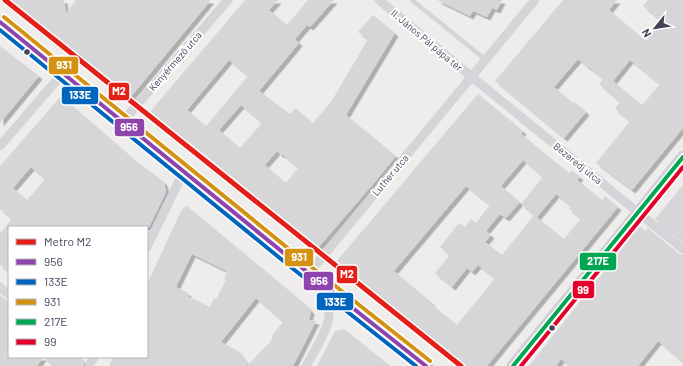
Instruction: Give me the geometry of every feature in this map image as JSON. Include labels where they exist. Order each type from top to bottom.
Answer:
[{"type":"main road","points":[[0,22],[426,366]]},
{"type":"street","name":"Kenyérmező utca","points":[[122,121],[228,0]]},
{"type":"street","name":"II. János Pál pápa tér","points":[[380,0],[472,77],[535,0]]},
{"type":"street","points":[[0,146],[63,73]]},
{"type":"street","name":"Bezerédj utca","points":[[472,77],[683,249]]},
{"type":"street","name":"Luther utca","points":[[309,273],[472,77]]},
{"type":"street","points":[[513,366],[683,157]]},
{"type":"street","points":[[148,245],[184,171]]},
{"type":"street","points":[[306,366],[328,324],[330,315],[327,306],[309,273]]},
{"type":"street","points":[[0,287],[8,294]]},
{"type":"lane","points":[[412,0],[486,60]]},
{"type":"building","points":[[9,0],[64,0],[66,13],[76,0],[211,0],[129,99]]},
{"type":"building","points":[[245,0],[278,0],[269,10],[287,25],[308,0],[334,0],[310,27],[307,25],[295,39],[299,43],[259,91],[290,114],[295,108],[313,123],[331,102],[368,39],[358,32],[373,15],[395,33],[346,115],[396,156],[316,250],[149,113]],"holes":[[[229,60],[248,76],[206,126],[187,110]],[[241,105],[262,123],[240,148],[219,130]],[[277,151],[298,168],[286,183],[265,165]]]},
{"type":"building","points":[[437,0],[502,0],[497,10],[492,8],[487,17],[473,11],[470,16]]},
{"type":"building","points":[[563,0],[617,0],[609,10],[646,41],[662,22],[643,6],[648,0],[683,0],[683,128],[632,190],[596,163],[630,121],[615,109],[620,102],[599,84],[603,79],[589,67],[578,59],[554,87],[586,112],[564,138],[495,81]],"holes":[[[630,60],[660,84],[642,105],[613,81]]]},
{"type":"building","points":[[0,46],[39,76],[0,123]]},
{"type":"building","points":[[478,94],[523,131],[521,134],[569,173],[572,170],[580,177],[577,180],[602,200],[605,196],[618,207],[487,366],[462,366],[336,262]],"holes":[[[523,160],[543,177],[521,204],[537,217],[556,194],[571,206],[569,209],[581,218],[564,239],[534,215],[502,255],[485,242],[491,235],[486,231],[500,214],[506,218],[520,202],[501,186]],[[466,186],[490,205],[476,223],[471,219],[465,227],[459,223],[440,247],[450,255],[435,273],[452,287],[467,268],[472,272],[478,265],[495,278],[457,325],[394,271]]]},
{"type":"building","points":[[61,96],[135,160],[164,182],[166,192],[149,227],[8,226],[8,271],[0,265],[0,233],[12,219],[0,209],[0,166]],"holes":[[[31,167],[45,179],[27,200],[13,188]]]},
{"type":"building","points":[[683,185],[683,241],[655,219]]},
{"type":"building","points":[[187,206],[304,303],[311,311],[309,320],[316,321],[293,366],[109,366],[113,358],[148,358],[148,282],[182,209]],"holes":[[[192,254],[227,271],[224,279],[226,280],[210,307],[187,296],[188,293],[176,287]],[[256,298],[283,322],[273,334],[271,341],[248,365],[238,351],[221,342]]]},
{"type":"building","points":[[640,226],[645,231],[648,228],[679,254],[683,255],[683,362],[658,341],[638,366],[570,366],[561,359],[556,366],[529,366]]},
{"type":"building","points":[[0,295],[8,301],[8,358],[42,358],[37,366],[0,366]]},
{"type":"building","points":[[344,329],[390,366],[317,366],[335,331]]},
{"type":"building","points":[[44,358],[80,358],[85,361],[83,366],[54,366]]},
{"type":"metro line","name":"M2","points":[[5,0],[461,366]]},
{"type":"transit line","name":"931","points":[[4,17],[300,258],[430,361]]},
{"type":"transit line","name":"956","points":[[0,22],[296,263],[426,366]]},
{"type":"transit line","name":"133E","points":[[0,30],[292,268],[416,366]]},
{"type":"transit line","name":"217E","points":[[513,366],[683,157]]},
{"type":"transit line","name":"99","points":[[521,366],[683,167]]}]
